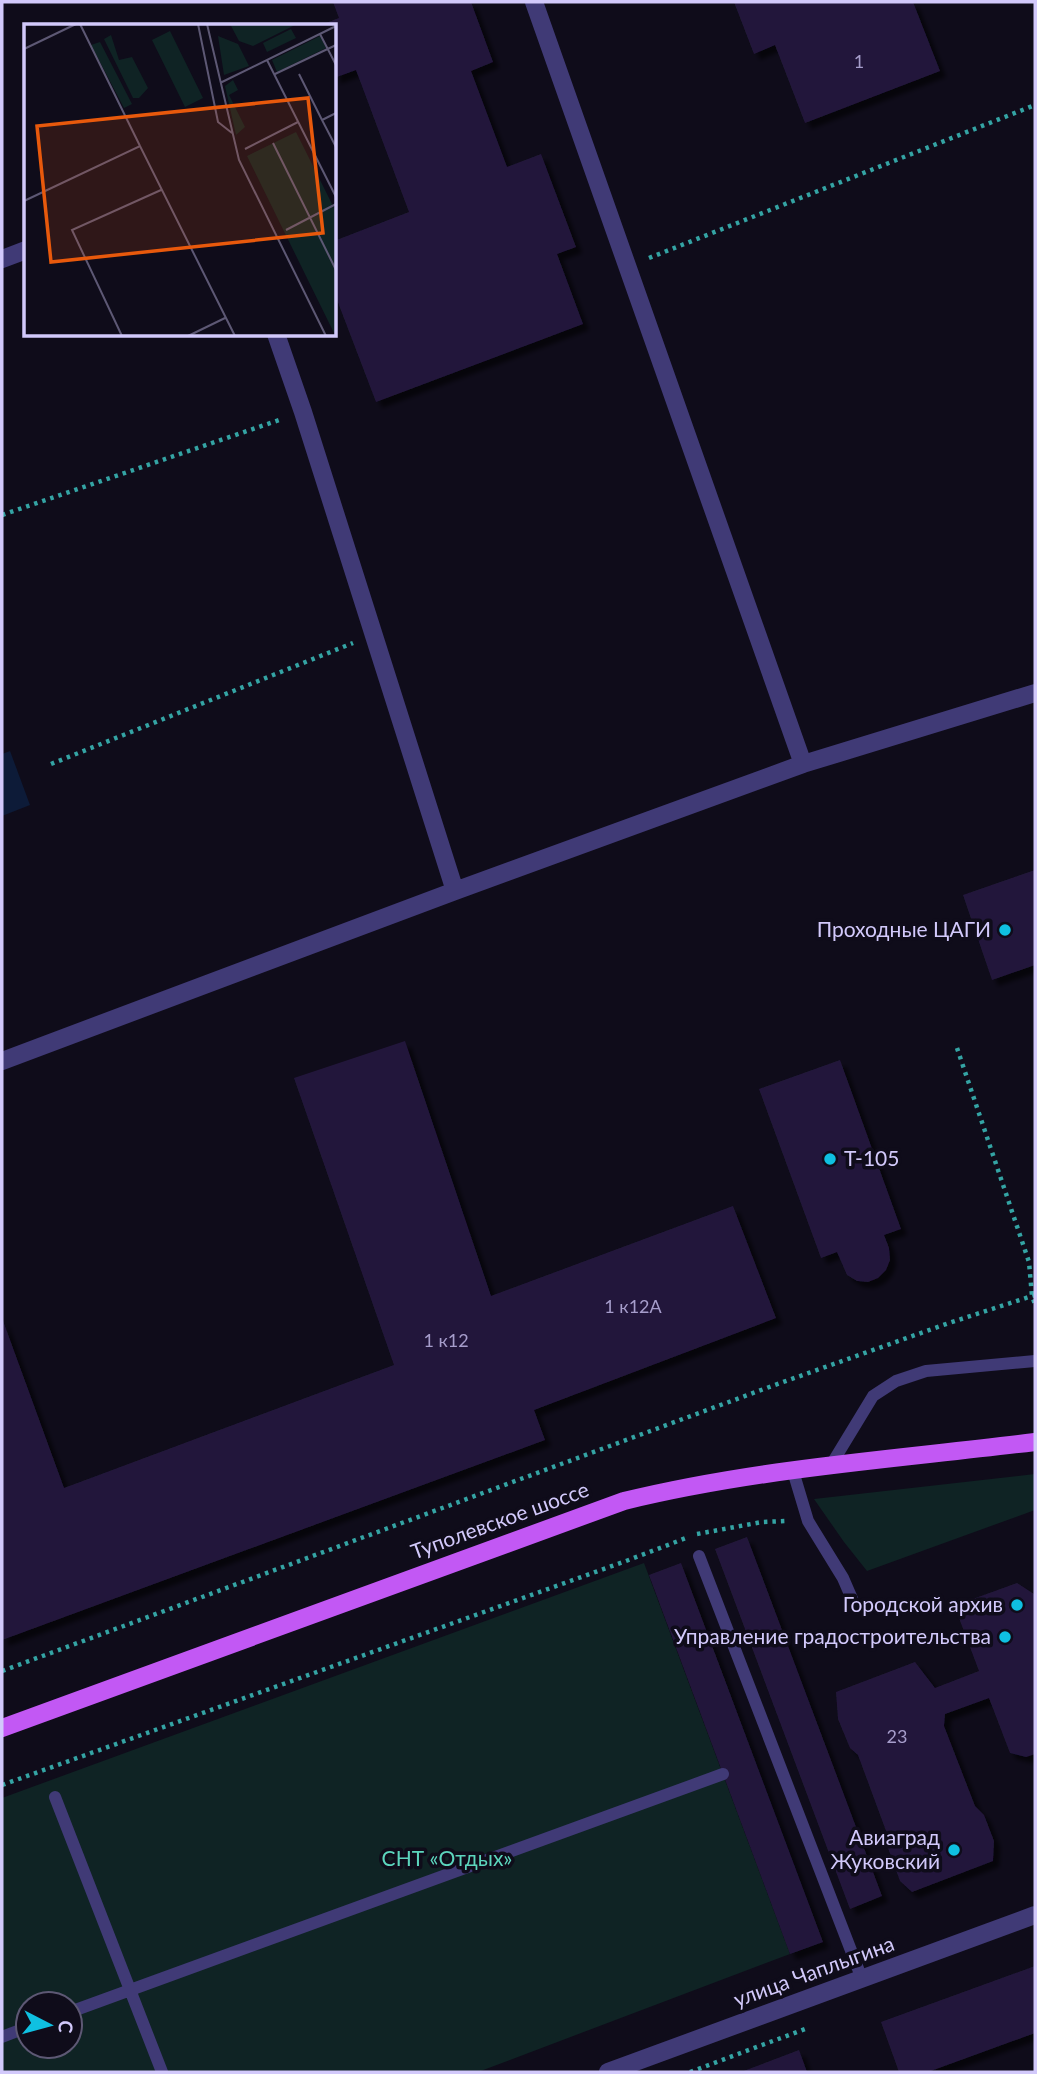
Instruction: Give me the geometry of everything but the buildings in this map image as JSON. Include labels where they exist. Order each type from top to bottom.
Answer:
[{"type":"main road","name":"Туполевское шоссе","points":[[2,1728],[624,1500],[681,1487],[831,1465],[1035,1441]]},
{"type":"street","points":[[534,2],[803,764]]},
{"type":"street","points":[[2,259],[24,251]]},
{"type":"street","points":[[276,336],[303,412],[455,891]]},
{"type":"street","points":[[2,1061],[803,764],[1035,693]]},
{"type":"street","name":"улица Чаплыгина","points":[[608,2072],[1035,1915]]},
{"type":"lane","points":[[831,1465],[873,1396],[896,1381],[926,1371],[1035,1360]]},
{"type":"lane","points":[[793,1471],[808,1521],[843,1578],[856,1608]]},
{"type":"lane","points":[[699,1556],[862,1979]]},
{"type":"lane","points":[[84,2007],[723,1774]]},
{"type":"lane","points":[[55,1797],[162,2072]]},
{"type":"path","points":[[628,266],[1035,105]]},
{"type":"path","points":[[2,514],[303,412]]},
{"type":"path","points":[[51,764],[374,634]]},
{"type":"path","points":[[957,1048],[1030,1262],[1035,1304]]},
{"type":"path","points":[[2,1671],[784,1382],[949,1323],[1034,1296]]},
{"type":"path","points":[[2,1785],[704,1531],[762,1522],[808,1521]]},
{"type":"green space","points":[[1035,1474],[1035,1510],[867,1571],[814,1499]]},
{"type":"green space","name":"СНТ «Отдых»","points":[[644,1563],[790,1954],[478,2072],[2,2072],[2,1798]]},
{"type":"water","points":[[10,751],[30,805],[2,816],[2,754]]},
{"type":"place","name":"Проходные ЦАГИ","points":[[1005,930]]},
{"type":"place","name":"Т-105","points":[[830,1159]]},
{"type":"place","name":"Городской архив","points":[[1017,1605]]},
{"type":"place","name":"Управление градостроительства","points":[[1005,1637]]},
{"type":"place","name":"Авиаград Жуковский","points":[[954,1850]]}]
